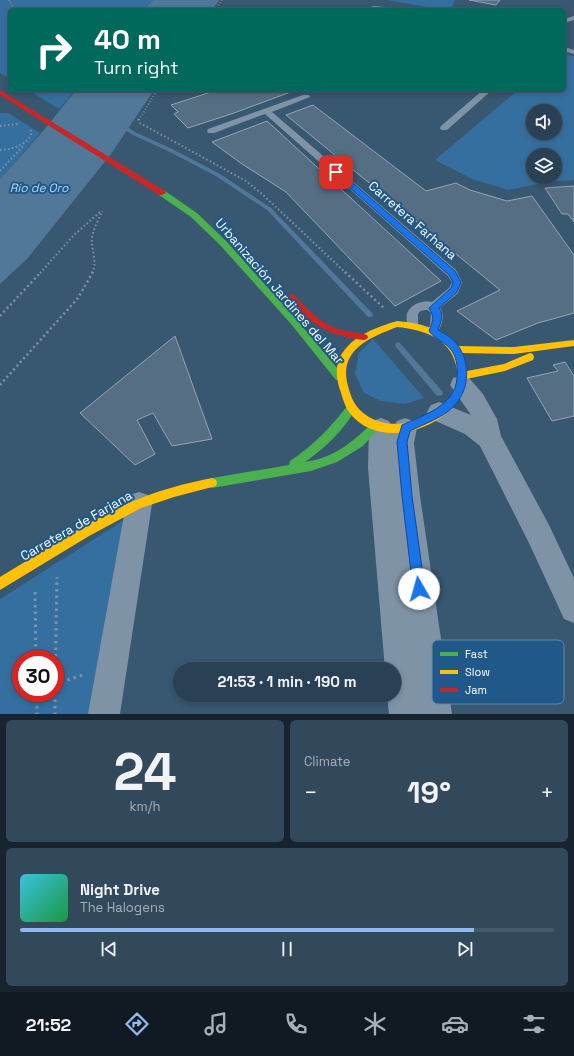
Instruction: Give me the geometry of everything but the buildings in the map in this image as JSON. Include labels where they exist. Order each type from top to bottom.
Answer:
[{"type":"main road","name":"Urbanización Jardines del Mar","points":[[0,92],[194,215],[223,243],[294,322],[328,365],[340,377]]},
{"type":"main road","name":"Urbanización Jardines del Mar","points":[[286,292],[307,315],[330,332],[347,336],[364,337]]},
{"type":"main road","points":[[397,324],[413,324],[433,331],[446,339],[456,349],[462,368],[462,381],[457,396],[449,405],[439,412],[387,427],[358,415],[350,408],[340,377],[343,359],[352,346],[364,337],[397,324]]},
{"type":"main road","points":[[456,349],[501,352],[545,348],[574,343]]},
{"type":"main road","points":[[462,381],[507,366],[527,358],[545,348]]},
{"type":"main road","name":"Carretera de Farjana","points":[[284,470],[306,458],[324,443],[339,426],[350,408]]},
{"type":"main road","name":"Carretera de Farjana","points":[[0,584],[81,535],[139,504],[196,486],[312,466],[337,457],[387,427]]},
{"type":"street","points":[[462,381],[485,418],[489,438],[539,534],[574,609]]},
{"type":"street","points":[[439,412],[473,427],[489,438]]},
{"type":"street","points":[[387,427],[382,481],[405,714]]},
{"type":"street","points":[[387,427],[402,442],[407,496],[432,684]]},
{"type":"street","points":[[104,714],[139,504]]},
{"type":"street","points":[[435,704],[436,714]]},
{"type":"lane","points":[[444,128],[486,92]]},
{"type":"lane","points":[[211,131],[306,96]]},
{"type":"lane","name":"Carretera Farhana","points":[[266,111],[452,273],[457,282],[454,290],[433,308]]},
{"type":"lane","points":[[413,324],[411,319],[412,313],[415,309],[427,305],[437,312],[438,319],[433,331]]},
{"type":"path","points":[[216,8],[222,0]]},
{"type":"path","points":[[156,92],[140,114],[138,119],[140,123],[246,181],[386,309],[396,317],[413,324]]},
{"type":"path","points":[[0,126],[8,124],[22,125]]},
{"type":"path","points":[[0,171],[31,136],[31,131],[26,126]]},
{"type":"path","points":[[0,150],[11,149],[27,141]]},
{"type":"path","points":[[0,316],[74,235],[102,211],[92,236],[92,249],[95,268],[88,282],[78,298],[0,385]]},
{"type":"path","points":[[56,650],[57,574]]},
{"type":"path","points":[[35,588],[36,650]]},
{"type":"path","points":[[64,681],[90,673]]},
{"type":"path","points":[[37,702],[37,714]]},
{"type":"path","points":[[55,702],[55,714]]},
{"type":"shaded area","points":[[0,0],[153,0],[146,8],[8,8],[8,78],[0,73]]},
{"type":"shaded area","points":[[387,0],[455,0],[451,8],[433,8]]},
{"type":"shaded area","points":[[566,55],[574,56],[574,180],[562,181],[562,148],[526,148],[526,184],[538,184],[508,190],[472,179],[435,160],[516,92],[566,92]]},
{"type":"shaded area","points":[[31,92],[73,92],[59,109]]},
{"type":"shaded area","points":[[0,113],[8,113],[40,133],[0,179]]},
{"type":"shaded area","points":[[373,339],[424,398],[405,404],[381,401],[364,393],[355,374],[359,353]]},
{"type":"shaded area","points":[[140,510],[92,714],[0,714],[0,599]]},
{"type":"water","points":[[153,0],[219,0],[213,8],[146,8]]},
{"type":"water","name":"Río de Oro","points":[[74,92],[153,92],[111,154],[27,259],[0,284],[0,179],[44,130]]},
{"type":"waterway","points":[[119,124],[135,134],[218,175],[269,209],[370,315]]},
{"type":"waterway","points":[[398,345],[439,393]]},
{"type":"traffic: fast","points":[[162,193],[194,215],[223,243],[294,322],[339,377]]},
{"type":"traffic: fast","points":[[294,464],[326,439],[351,408]]},
{"type":"traffic: fast","points":[[212,483],[311,466],[337,457],[359,443],[375,426]]},
{"type":"traffic: slow","points":[[397,324],[430,330],[447,341],[459,358],[462,377],[461,385],[456,396],[444,409],[419,424],[406,428],[391,429],[378,427],[365,421],[354,411],[348,401],[341,377],[341,365],[345,355],[362,339],[397,324]]},
{"type":"traffic: slow","points":[[455,349],[485,351],[514,350],[574,343]]},
{"type":"traffic: slow","points":[[462,376],[505,367],[530,357]]},
{"type":"traffic: slow","points":[[0,584],[85,532],[138,504],[174,492],[212,483]]},
{"type":"traffic: jam","points":[[0,92],[162,193]]},
{"type":"traffic: jam","points":[[291,297],[307,314],[323,326],[341,333],[364,337]]},
{"type":"route","points":[[336,172],[452,273],[456,277],[457,282],[457,286],[454,290],[433,308],[437,312],[438,319],[433,331],[446,339],[456,349],[462,368],[461,385],[457,396],[449,405],[439,412],[405,428],[402,442],[407,496],[419,589]]}]
